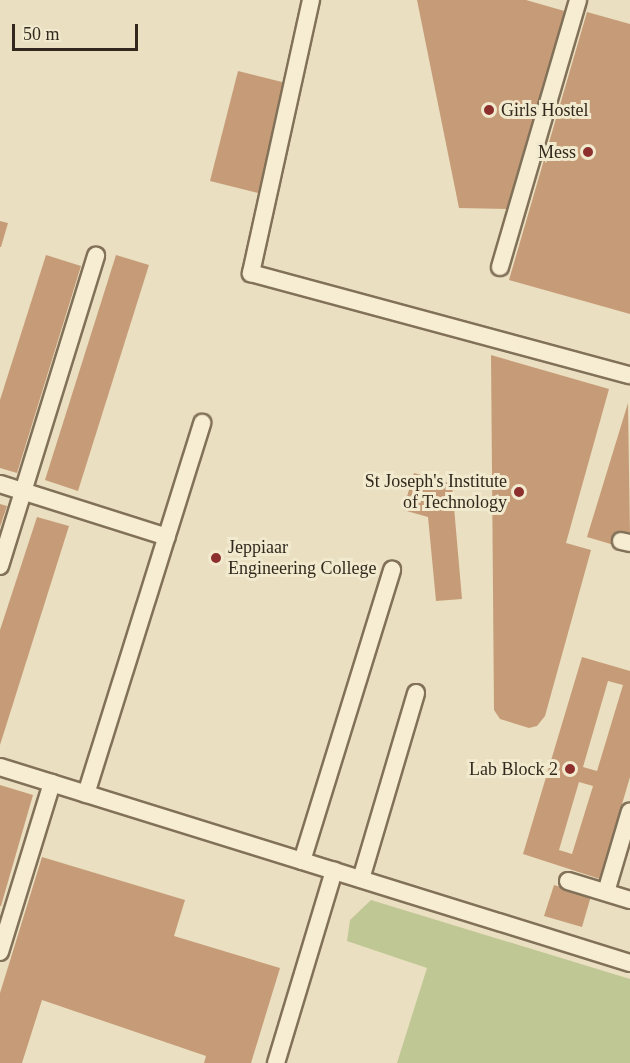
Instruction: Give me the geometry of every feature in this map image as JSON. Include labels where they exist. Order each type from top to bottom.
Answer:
[{"type":"lane","points":[[311,0],[251,273],[630,375]]},
{"type":"lane","points":[[500,267],[578,0]]},
{"type":"lane","points":[[0,566],[96,256]]},
{"type":"lane","points":[[86,794],[202,423]]},
{"type":"lane","points":[[0,484],[167,537]]},
{"type":"lane","points":[[302,861],[392,570]]},
{"type":"lane","points":[[361,879],[416,693]]},
{"type":"lane","points":[[0,767],[630,963]]},
{"type":"lane","points":[[0,952],[52,783]]},
{"type":"lane","points":[[606,892],[630,811]]},
{"type":"lane","points":[[276,1063],[334,871]]},
{"type":"lane","points":[[568,881],[630,900]]},
{"type":"green space","points":[[371,900],[630,979],[630,1063],[397,1063],[427,968],[347,941],[350,920]]},
{"type":"building","name":"Girls Hostel","points":[[417,0],[526,0],[568,12],[509,209],[459,208]]},
{"type":"building","name":"Mess","points":[[587,12],[630,24],[630,314],[509,280]]},
{"type":"building","points":[[238,71],[286,83],[258,193],[210,181]]},
{"type":"building","points":[[0,221],[8,223],[1,247],[0,247]]},
{"type":"building","points":[[46,255],[81,266],[17,473],[0,468],[0,400]]},
{"type":"building","points":[[116,255],[149,265],[78,491],[45,480]]},
{"type":"building","points":[[491,355],[609,389],[566,543],[591,550],[545,716],[537,726],[529,728],[500,719],[494,710]]},
{"type":"building","points":[[628,403],[630,535],[618,532],[614,545],[587,537]]},
{"type":"building","points":[[414,473],[452,484],[462,599],[436,601],[428,517],[403,510]]},
{"type":"building","points":[[0,504],[7,506],[0,527]]},
{"type":"building","points":[[37,517],[69,526],[0,745],[0,630]]},
{"type":"building","name":"Lab Block 2","points":[[582,657],[630,671],[630,777],[600,879],[523,854]],"holes":[[[608,681],[623,685],[597,771],[583,767]],[[579,782],[593,786],[572,854],[559,850]]]},
{"type":"building","points":[[0,785],[33,795],[1,906],[0,906]]},
{"type":"building","points":[[42,857],[185,900],[174,936],[280,968],[251,1063],[204,1063],[206,1056],[42,1000],[22,1063],[0,1063],[0,993]]},
{"type":"building","points":[[554,885],[591,896],[582,927],[544,916]]},
{"type":"place","name":"Girls Hostel","points":[[489,110]]},
{"type":"place","name":"Mess","points":[[588,152]]},
{"type":"place","name":"St Joseph's Institute of Technology","points":[[519,492]]},
{"type":"place","name":"Jeppiaar Engineering College","points":[[216,558]]},
{"type":"place","name":"Lab Block 2","points":[[570,769]]}]
